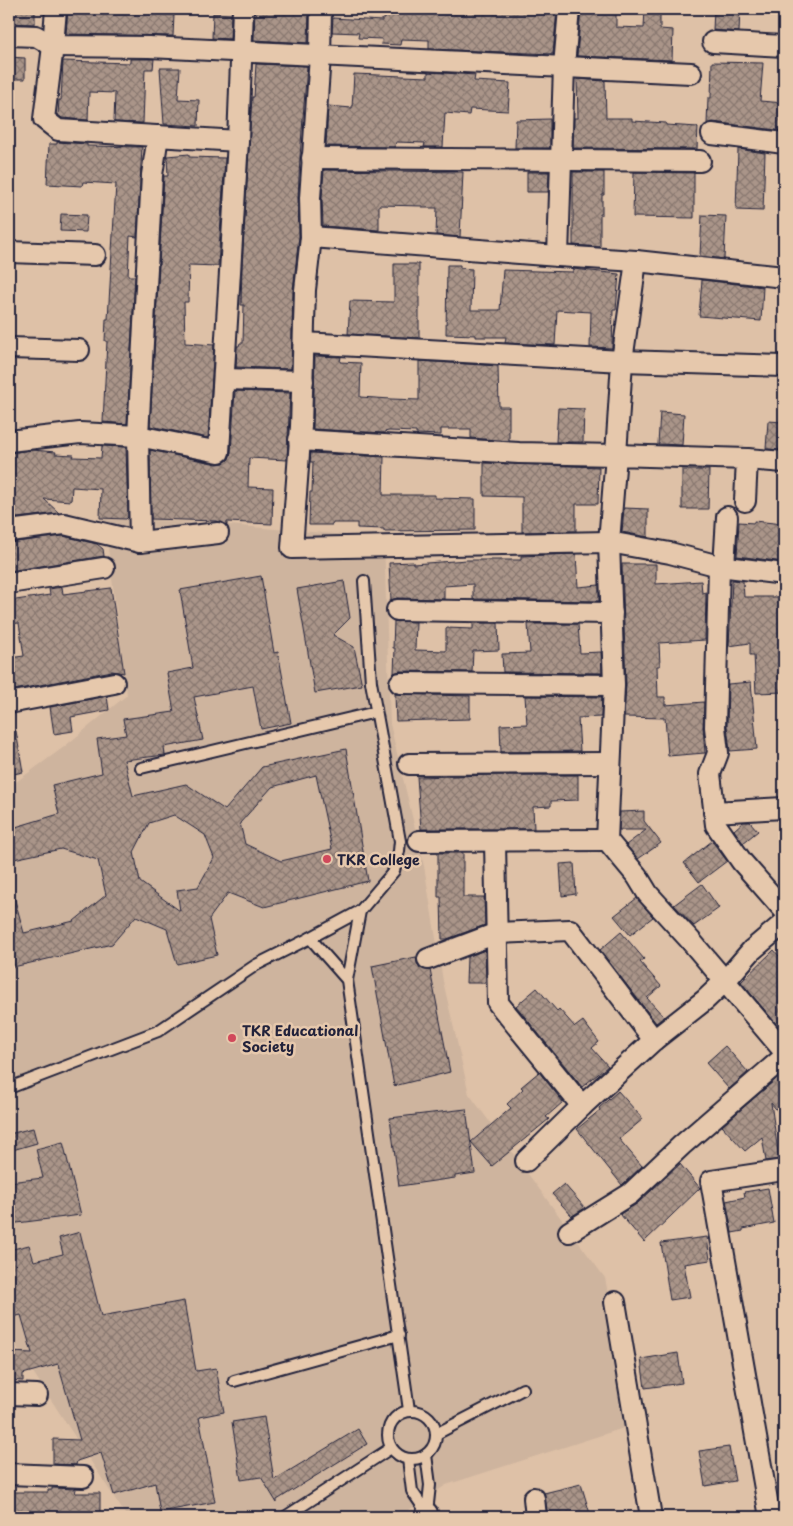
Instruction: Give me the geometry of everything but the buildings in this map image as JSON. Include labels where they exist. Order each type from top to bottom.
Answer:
[{"type":"street","points":[[56,9],[54,46],[44,120],[58,130],[238,141]]},
{"type":"street","points":[[9,441],[80,433],[138,436],[219,452],[238,141],[243,9]]},
{"type":"street","points":[[321,9],[320,56],[312,158],[311,237],[305,290],[303,381],[292,548],[609,542],[670,553],[722,566],[784,574]]},
{"type":"street","points":[[558,256],[564,66],[569,9]]},
{"type":"street","points":[[9,35],[36,36],[54,46],[149,47],[691,73]]},
{"type":"street","points":[[713,42],[784,46]]},
{"type":"street","points":[[712,134],[784,143]]},
{"type":"street","points":[[140,542],[138,436],[152,175],[158,136]]},
{"type":"street","points":[[312,158],[700,161]]},
{"type":"street","points":[[311,237],[636,261],[784,277]]},
{"type":"street","points":[[9,252],[95,255]]},
{"type":"street","points":[[636,261],[622,361],[609,542],[614,685],[607,840],[648,894],[690,940],[784,1051]]},
{"type":"street","points":[[304,344],[622,361],[784,366]]},
{"type":"street","points":[[9,348],[79,350]]},
{"type":"street","points":[[224,379],[303,381]]},
{"type":"street","points":[[299,440],[519,453],[747,459],[784,462]]},
{"type":"street","points":[[745,502],[747,459]]},
{"type":"street","points":[[727,516],[722,566],[715,727],[718,753],[710,774],[714,812],[716,825],[742,862],[784,910]]},
{"type":"street","points":[[9,531],[64,524],[140,542],[218,533]]},
{"type":"street","points":[[9,583],[104,568]]},
{"type":"street","points":[[397,610],[612,614]]},
{"type":"street","points":[[9,703],[114,683]]},
{"type":"street","points":[[400,683],[614,685]]},
{"type":"street","points":[[410,764],[610,764]]},
{"type":"street","points":[[714,812],[784,808]]},
{"type":"street","points":[[419,841],[607,840]]},
{"type":"street","points":[[495,841],[498,1003],[582,1106]]},
{"type":"street","points":[[526,1161],[654,1040],[705,1000],[725,981],[752,950],[784,923]]},
{"type":"street","points":[[428,959],[497,933],[570,930],[654,1040]]},
{"type":"street","points":[[570,1232],[630,1194],[682,1144],[784,1057]]},
{"type":"street","points":[[770,1517],[711,1181],[784,1170]]},
{"type":"street","points":[[615,1302],[651,1517]]},
{"type":"street","points":[[9,1394],[37,1395]]},
{"type":"street","points":[[9,1474],[83,1477]]},
{"type":"lane","points":[[9,1088],[158,1031],[256,965],[360,911],[394,871],[400,841],[371,682],[364,581]]},
{"type":"lane","points":[[141,768],[376,712]]},
{"type":"lane","points":[[360,911],[347,980],[410,1410]]},
{"type":"lane","points":[[310,938],[347,980]]},
{"type":"lane","points":[[234,1381],[399,1335]]},
{"type":"lane","points":[[436,1434],[523,1389]]},
{"type":"lane","points":[[410,1410],[425,1414],[435,1427],[436,1442],[432,1449],[419,1459],[408,1459],[396,1454],[388,1440],[387,1432],[395,1417],[402,1412],[410,1410]]},
{"type":"lane","points":[[285,1517],[391,1448]]},
{"type":"lane","points":[[426,1455],[430,1486],[427,1515]]},
{"type":"lane","points":[[408,1459],[412,1491],[427,1515]]},
{"type":"shaded area","name":"TKR Educational Society","points":[[104,517],[384,538],[390,724],[424,866],[443,981],[469,1094],[605,1278],[633,1425],[446,1485],[398,1517],[127,1517],[9,1335],[9,787],[64,747],[127,695]]},
{"type":"place","name":"TKR College","points":[[327,859]]},
{"type":"place","name":"TKR Educational Society","points":[[232,1038]]}]
